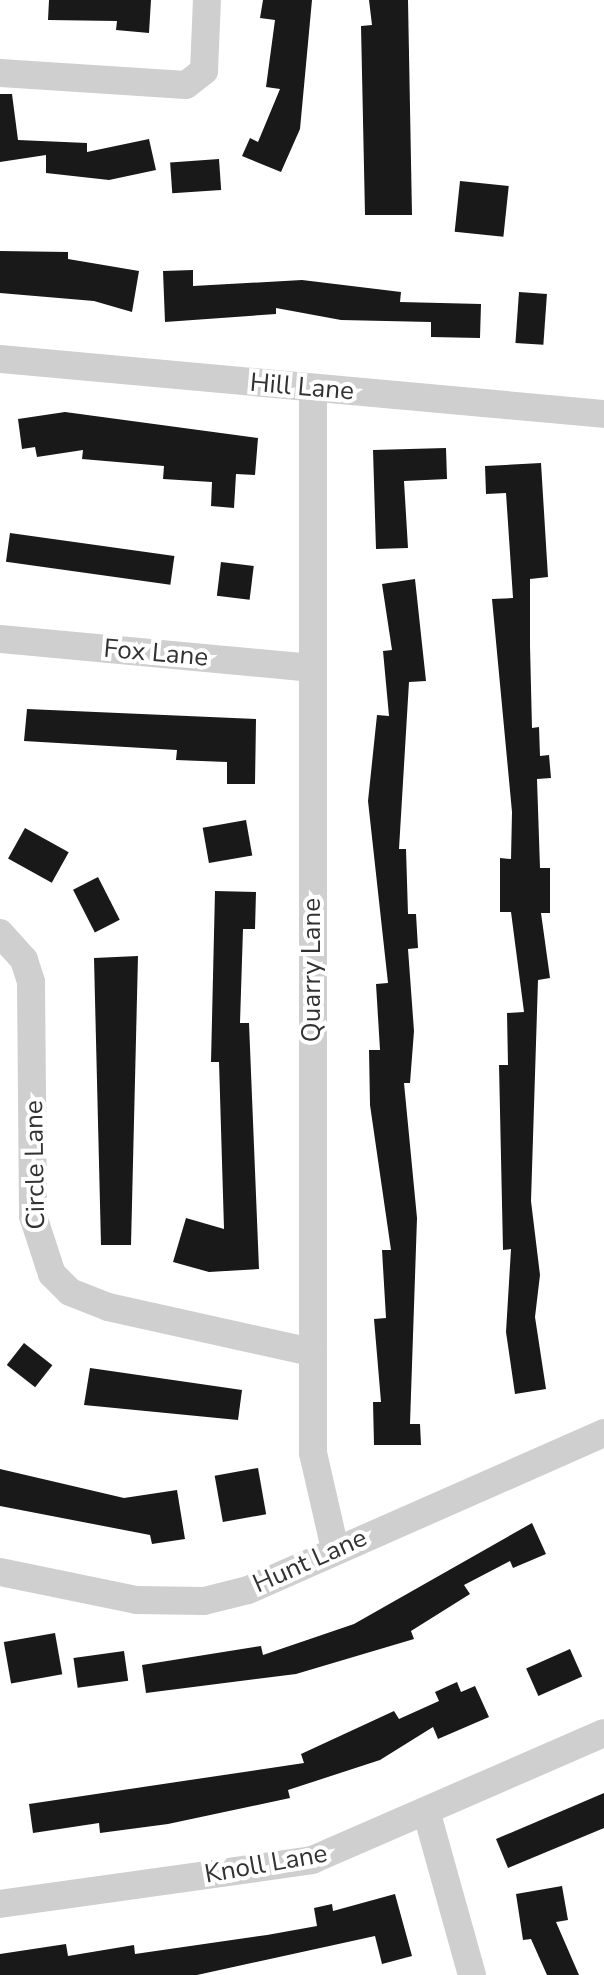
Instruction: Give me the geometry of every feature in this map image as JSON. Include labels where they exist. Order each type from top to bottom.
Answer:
[{"type":"street","points":[[0,73],[186,85],[204,71],[207,0]]},
{"type":"street","name":"Hill Lane","points":[[0,359],[604,414]]},
{"type":"street","name":"Quarry Lane","points":[[313,388],[311,1352],[313,1453],[335,1549]]},
{"type":"street","name":"Fox Lane","points":[[0,639],[313,668]]},
{"type":"street","name":"Circle Lane","points":[[0,933],[24,960],[31,982],[33,1216],[52,1274],[70,1292],[108,1307],[311,1352]]},
{"type":"street","name":"Hunt Lane","points":[[0,1572],[178,1604],[248,1590],[335,1549],[604,1433]]},
{"type":"street","name":"Knoll Lane","points":[[0,1904],[312,1860],[427,1814],[604,1733]]},
{"type":"street","points":[[427,1814],[472,1975]]},
{"type":"building","points":[[49,0],[151,0],[149,33],[116,30],[117,21],[48,20]]},
{"type":"building","points":[[263,0],[312,0],[300,129],[281,172],[242,156],[250,138],[258,142],[280,89],[266,87],[275,20],[260,18]]},
{"type":"building","points":[[369,0],[408,0],[412,215],[365,215],[361,26],[372,25]]},
{"type":"building","points":[[0,94],[12,94],[18,140],[87,143],[87,152],[149,139],[156,170],[109,180],[46,173],[46,155],[0,162]]},
{"type":"building","points":[[219,159],[221,190],[172,193],[170,162]]},
{"type":"building","points":[[460,181],[509,186],[503,237],[455,232]]},
{"type":"building","points":[[0,251],[68,252],[68,259],[139,271],[132,312],[94,301],[0,293]]},
{"type":"building","points":[[193,270],[193,286],[302,280],[401,292],[400,302],[481,304],[480,338],[431,337],[431,322],[341,320],[276,308],[276,314],[165,322],[163,271]]},
{"type":"building","points":[[519,292],[547,294],[543,345],[515,343]]},
{"type":"building","points":[[65,412],[258,438],[255,475],[236,474],[234,508],[211,506],[212,482],[163,479],[164,466],[82,459],[83,450],[37,457],[35,447],[22,449],[18,419]]},
{"type":"building","points":[[446,448],[447,479],[404,481],[408,548],[376,549],[373,450]]},
{"type":"building","points":[[541,463],[548,577],[530,579],[530,646],[532,728],[539,727],[540,756],[549,755],[551,778],[537,779],[540,868],[550,868],[550,913],[541,913],[550,978],[538,980],[531,1201],[540,1275],[535,1317],[546,1389],[515,1394],[506,1332],[511,1249],[503,1250],[499,1065],[508,1065],[507,1013],[524,1012],[511,912],[500,912],[500,858],[511,859],[512,812],[492,599],[513,598],[506,493],[486,494],[485,466]]},
{"type":"building","points":[[10,533],[174,556],[170,585],[6,562]]},
{"type":"building","points":[[221,562],[254,566],[250,600],[217,596]]},
{"type":"building","points":[[415,579],[426,681],[409,682],[399,849],[406,849],[408,914],[416,914],[418,948],[408,949],[414,1031],[410,1083],[404,1083],[417,1218],[410,1424],[420,1424],[421,1445],[374,1445],[373,1402],[381,1402],[374,1319],[386,1318],[382,1250],[391,1250],[370,1105],[369,1050],[380,1050],[376,984],[388,983],[368,801],[377,715],[389,716],[383,651],[392,650],[382,584]]},
{"type":"building","points":[[27,709],[256,719],[255,784],[227,784],[227,762],[176,760],[177,750],[24,741]]},
{"type":"building","points":[[246,820],[252,855],[209,863],[203,828]]},
{"type":"building","points":[[25,828],[69,852],[52,883],[8,859]]},
{"type":"building","points":[[98,877],[120,920],[95,932],[73,890]]},
{"type":"building","points":[[215,891],[256,892],[255,929],[243,929],[240,1023],[249,1023],[259,1269],[209,1272],[173,1262],[186,1218],[224,1229],[219,1062],[211,1062]]},
{"type":"building","points":[[138,956],[131,1245],[101,1245],[94,958]]},
{"type":"building","points":[[24,1343],[52,1365],[35,1387],[7,1365]]},
{"type":"building","points":[[90,1368],[242,1390],[238,1420],[84,1405]]},
{"type":"building","points":[[258,1468],[266,1514],[223,1522],[215,1476]]},
{"type":"building","points":[[0,1469],[124,1498],[177,1490],[185,1539],[152,1544],[150,1535],[0,1506]]},
{"type":"building","points":[[532,1523],[546,1554],[513,1568],[510,1561],[464,1585],[470,1594],[411,1631],[414,1639],[296,1674],[146,1693],[142,1665],[261,1646],[263,1655],[354,1624]]},
{"type":"building","points":[[55,1633],[62,1674],[11,1683],[4,1642]]},
{"type":"building","points":[[570,1649],[582,1676],[538,1696],[526,1669]]},
{"type":"building","points":[[124,1651],[128,1681],[78,1688],[73,1658]]},
{"type":"building","points":[[457,1682],[461,1692],[475,1686],[489,1717],[438,1739],[433,1727],[380,1760],[288,1790],[290,1798],[168,1824],[100,1833],[99,1823],[33,1833],[29,1804],[304,1763],[301,1754],[394,1711],[399,1719],[439,1701],[435,1692]]},
{"type":"building","points":[[604,1793],[604,1828],[508,1868],[496,1839]]},
{"type":"building","points":[[562,1886],[568,1920],[556,1922],[579,1975],[547,1975],[531,1939],[523,1940],[516,1894]]},
{"type":"building","points":[[395,1894],[412,1956],[382,1964],[375,1936],[197,1975],[0,1975],[0,1954],[66,1944],[68,1956],[134,1945],[135,1954],[267,1935],[317,1926],[314,1908],[332,1904],[333,1911]]}]
